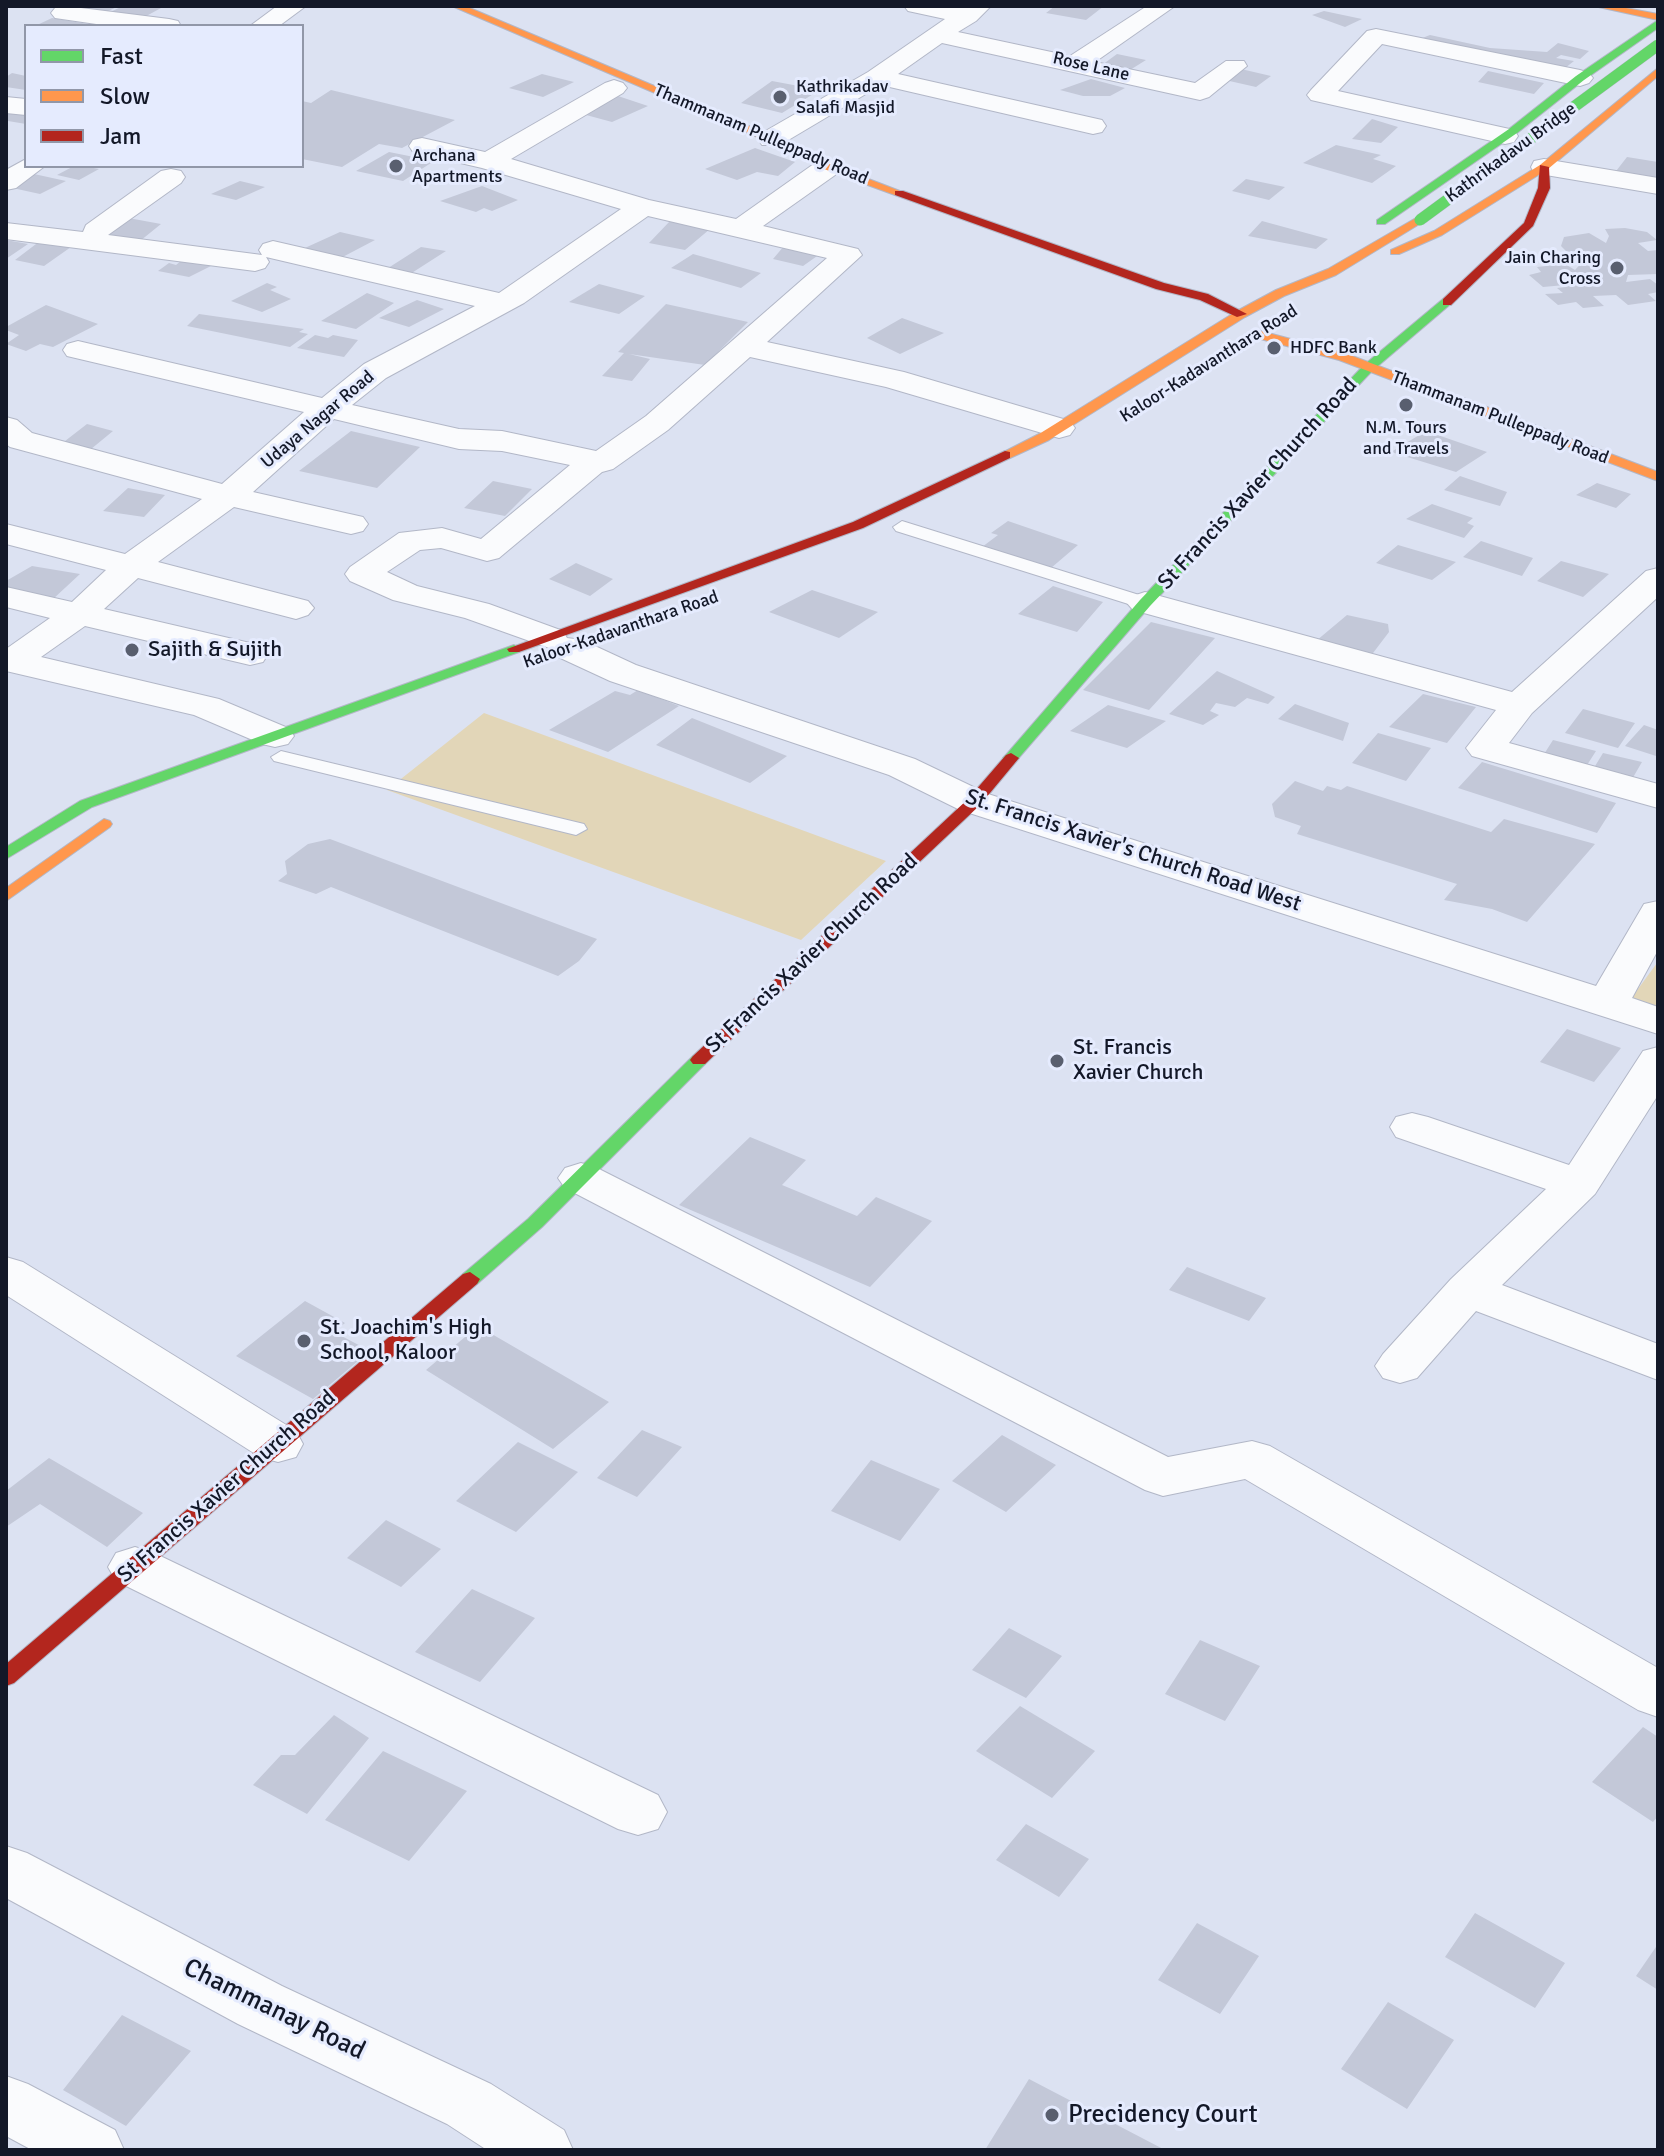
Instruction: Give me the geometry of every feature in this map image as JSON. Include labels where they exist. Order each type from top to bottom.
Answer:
[{"type":"main road","name":"Thammanam Pulleppady Road","points":[[457,6],[771,139],[828,167],[1160,286],[1187,306],[1234,318]]},
{"type":"main road","points":[[1599,6],[1658,20]]},
{"type":"main road","points":[[1658,20],[1509,134],[1333,253],[1332,272],[1369,264],[1438,233],[1544,167],[1658,71]]},
{"type":"main road","name":"Kathrikadavu Bridge","points":[[1332,272],[1420,220],[1658,45]]},
{"type":"main road","points":[[1509,134],[1569,143]]},
{"type":"main road","name":"St Francis Xavier Church Road","points":[[6,1677],[535,1223],[699,1060],[974,802],[1145,603],[1368,368],[1453,297],[1529,224],[1544,188],[1544,167]]},
{"type":"main road","name":"Kaloor-Kadavanthara Road","points":[[1310,300],[1332,272]]},
{"type":"main road","name":"Kaloor-Kadavanthara Road","points":[[6,854],[86,804],[280,751],[858,525],[1059,428],[1234,318],[1280,293],[1332,272]]},
{"type":"main road","name":"Thammanam Pulleppady Road","points":[[1271,325],[1368,368],[1658,477]]},
{"type":"main road","name":"Kaloor-Kadavanthara Road","points":[[1240,345],[1271,325]]},
{"type":"main road","points":[[896,530],[935,513]]},
{"type":"main road","name":"Kaloor-Kadavanthara Road","points":[[448,693],[560,643],[697,603]]},
{"type":"main road","points":[[6,896],[104,823],[119,818]]},
{"type":"street","points":[[265,24],[294,6]]},
{"type":"street","points":[[916,6],[973,11]]},
{"type":"street","points":[[1076,63],[1163,6]]},
{"type":"street","points":[[771,139],[877,77],[973,11]]},
{"type":"street","points":[[63,13],[153,24]]},
{"type":"street","name":"Rose Lane","points":[[939,35],[1200,92],[1235,66]]},
{"type":"street","points":[[1509,134],[1320,95],[1376,36],[1580,78]]},
{"type":"street","points":[[877,77],[1093,126]]},
{"type":"street","points":[[489,161],[614,88]]},
{"type":"street","points":[[78,350],[459,439],[502,441],[602,462],[657,423],[848,255],[643,207],[489,161],[422,146]]},
{"type":"street","points":[[741,229],[828,167]]},
{"type":"street","points":[[1544,167],[1658,186]]},
{"type":"street","points":[[136,169],[180,171]]},
{"type":"street","points":[[96,231],[180,171]]},
{"type":"street","name":"Udaya Nagar Road","points":[[10,660],[79,614],[131,566],[228,496],[375,371],[502,303],[643,207]]},
{"type":"street","points":[[6,231],[264,256],[502,303]]},
{"type":"street","points":[[747,347],[893,379],[1059,428]]},
{"type":"street","points":[[6,427],[21,440],[228,496],[351,524]]},
{"type":"street","name":"St. Francis Xavier's Church Road West","points":[[595,461],[487,551],[442,538],[411,540],[362,574],[405,593],[477,611],[560,643],[623,673],[902,767],[974,802],[1658,1021]]},
{"type":"street","points":[[6,534],[296,608]]},
{"type":"street","points":[[1658,578],[1519,705],[1485,748],[1658,796]]},
{"type":"street","points":[[6,597],[250,654]]},
{"type":"street","points":[[1145,603],[1519,705]]},
{"type":"street","points":[[10,660],[206,707],[280,751]]},
{"type":"street","points":[[1607,1004],[1658,913]]},
{"type":"street","points":[[1400,1366],[1468,1290],[1579,1184],[1658,1060]]},
{"type":"street","points":[[1412,1127],[1579,1184]]},
{"type":"street","points":[[581,1178],[1163,1477],[1252,1459],[1658,1695]]},
{"type":"street","points":[[6,1273],[278,1444]]},
{"type":"street","points":[[1468,1290],[1658,1363]]},
{"type":"street","points":[[135,1567],[638,1812]]},
{"type":"street","name":"Chammanay Road","points":[[6,1870],[260,2005],[469,2104],[541,2150]]},
{"type":"street","points":[[6,2104],[92,2150]]},
{"type":"lane","points":[[896,530],[1145,603]]},
{"type":"lane","points":[[280,751],[576,829]]},
{"type":"shaded area","points":[[484,713],[886,861],[801,940],[387,790]]},
{"type":"shaded area","points":[[1658,963],[1658,1014],[1627,1004]]},
{"type":"building","points":[[65,6],[119,6],[104,13]]},
{"type":"building","points":[[123,6],[161,8],[139,20],[106,14]]},
{"type":"building","points":[[1055,6],[1104,6],[1086,20],[1046,13]]},
{"type":"building","points":[[1324,11],[1362,19],[1345,27],[1312,15]]},
{"type":"building","points":[[52,18],[88,24],[39,24]]},
{"type":"building","points":[[1430,35],[1490,48],[1547,52],[1558,43],[1589,51],[1580,59],[1561,55],[1556,58],[1574,61],[1560,72],[1407,44]]},
{"type":"building","points":[[1117,54],[1146,60],[1130,70],[1102,65]]},
{"type":"building","points":[[1241,69],[1271,76],[1256,87],[1225,80]]},
{"type":"building","points":[[1488,71],[1544,83],[1534,94],[1478,82]]},
{"type":"building","points":[[12,73],[24,76],[24,90],[6,87],[6,77]]},
{"type":"building","points":[[542,74],[574,82],[543,97],[509,88]]},
{"type":"building","points":[[1091,79],[1125,88],[1110,96],[1083,96],[1060,90]]},
{"type":"building","name":"Kathrikadav Salafi Masjid","points":[[772,81],[820,90],[782,113],[741,103]]},
{"type":"building","points":[[331,90],[455,120],[402,148],[379,144],[342,167],[304,159],[304,101],[311,103]]},
{"type":"building","points":[[600,90],[648,106],[612,122],[564,109]]},
{"type":"building","points":[[6,108],[24,111],[24,124],[8,121]]},
{"type":"building","points":[[1372,119],[1398,127],[1381,143],[1352,139]]},
{"type":"building","points":[[1336,145],[1381,155],[1373,159],[1396,166],[1372,183],[1303,163]]},
{"type":"building","points":[[755,148],[795,162],[778,176],[757,172],[737,180],[705,169]]},
{"type":"building","name":"Archana Apartments","points":[[389,152],[434,161],[403,181],[356,171]]},
{"type":"building","points":[[1627,157],[1658,162],[1658,183],[1613,175]]},
{"type":"building","points":[[70,168],[99,169],[79,180],[57,175]]},
{"type":"building","points":[[34,174],[66,181],[40,194],[8,187]]},
{"type":"building","points":[[1246,179],[1285,187],[1269,200],[1232,191]]},
{"type":"building","points":[[240,181],[265,187],[236,200],[211,194]]},
{"type":"building","points":[[482,186],[518,200],[492,211],[484,208],[476,212],[440,201]]},
{"type":"building","points":[[123,217],[161,224],[140,241],[105,236]]},
{"type":"building","points":[[670,221],[710,229],[685,250],[649,243]]},
{"type":"building","points":[[1262,221],[1328,239],[1316,249],[1248,236]]},
{"type":"building","name":"Jain Charing Cross","points":[[1625,228],[1647,232],[1657,240],[1638,243],[1648,251],[1658,250],[1658,274],[1628,275],[1626,282],[1650,279],[1658,285],[1658,292],[1648,294],[1656,301],[1628,305],[1616,295],[1593,296],[1604,306],[1583,308],[1576,302],[1558,305],[1545,294],[1563,293],[1557,288],[1565,285],[1543,287],[1529,275],[1541,272],[1537,267],[1565,264],[1575,270],[1587,257],[1573,258],[1561,246],[1564,237],[1589,233],[1606,243],[1609,236],[1605,229]]},
{"type":"building","points":[[340,232],[375,240],[335,261],[296,252]]},
{"type":"building","points":[[6,240],[28,244],[6,259]]},
{"type":"building","points":[[40,241],[71,247],[44,266],[15,260]]},
{"type":"building","points":[[784,246],[820,254],[803,266],[773,259]]},
{"type":"building","points":[[421,247],[446,251],[407,276],[385,270]]},
{"type":"building","points":[[693,254],[761,273],[741,288],[671,268]]},
{"type":"building","points":[[188,255],[211,266],[189,277],[158,271],[169,263],[176,265]]},
{"type":"building","points":[[267,283],[277,287],[270,290],[291,299],[262,312],[231,301]]},
{"type":"building","points":[[599,284],[645,296],[619,314],[569,302]]},
{"type":"building","points":[[367,293],[394,303],[356,329],[321,321]]},
{"type":"building","points":[[417,300],[444,309],[409,327],[379,318]]},
{"type":"building","points":[[666,304],[748,322],[705,365],[629,354],[650,359],[632,381],[602,376],[624,353],[618,352]]},
{"type":"building","points":[[46,305],[98,324],[53,347],[40,344],[26,351],[6,344],[19,335],[6,330],[6,327]]},
{"type":"building","points":[[199,314],[304,329],[299,332],[308,334],[290,347],[187,326]]},
{"type":"building","points":[[902,318],[944,333],[900,354],[867,338]]},
{"type":"building","points":[[315,335],[358,340],[344,357],[297,348]]},
{"type":"building","points":[[87,424],[113,431],[85,454],[56,448]]},
{"type":"building","points":[[351,431],[420,447],[377,488],[299,471]]},
{"type":"building","points":[[1426,431],[1487,452],[1456,472],[1391,452]]},
{"type":"building","points":[[1460,476],[1507,492],[1500,506],[1444,490]]},
{"type":"building","points":[[493,481],[532,489],[505,516],[464,508]]},
{"type":"building","points":[[1597,483],[1631,494],[1616,508],[1576,495]]},
{"type":"building","points":[[128,488],[165,495],[144,517],[103,511]]},
{"type":"building","points":[[1432,504],[1473,518],[1467,523],[1474,526],[1464,538],[1406,519]]},
{"type":"building","points":[[1008,521],[1078,545],[1051,568],[982,547],[998,535],[991,533]]},
{"type":"building","points":[[1481,541],[1533,558],[1522,576],[1463,557]]},
{"type":"building","points":[[1398,545],[1456,562],[1432,580],[1376,563]]},
{"type":"building","points":[[1561,561],[1609,574],[1583,597],[1537,581]]},
{"type":"building","points":[[576,563],[613,579],[590,596],[549,579]]},
{"type":"building","points":[[32,566],[80,574],[52,600],[6,590],[6,581]]},
{"type":"building","points":[[1053,586],[1103,602],[1077,632],[1018,614]]},
{"type":"building","points":[[812,590],[878,612],[839,638],[769,612]]},
{"type":"building","points":[[1347,615],[1388,624],[1389,632],[1370,657],[1316,641]]},
{"type":"building","points":[[1151,622],[1215,638],[1149,710],[1083,690]]},
{"type":"building","points":[[1217,671],[1275,697],[1268,704],[1247,698],[1235,707],[1216,703],[1210,711],[1219,715],[1203,725],[1169,714]]},
{"type":"building","points":[[638,690],[679,706],[608,752],[549,730],[615,691],[630,695]]},
{"type":"building","points":[[1423,694],[1476,707],[1447,743],[1389,727]]},
{"type":"building","points":[[1295,704],[1349,723],[1343,741],[1278,719]]},
{"type":"building","points":[[1108,705],[1166,721],[1127,748],[1070,731]]},
{"type":"building","points":[[1583,709],[1635,723],[1618,748],[1565,733]]},
{"type":"building","points":[[692,718],[787,756],[750,783],[656,745]]},
{"type":"building","points":[[1644,725],[1658,730],[1656,756],[1625,746]]},
{"type":"building","points":[[1378,733],[1431,748],[1406,781],[1352,763]]},
{"type":"building","points":[[1553,740],[1596,751],[1582,773],[1539,762]]},
{"type":"building","points":[[1603,753],[1642,762],[1628,786],[1589,776]]},
{"type":"building","points":[[1482,762],[1616,803],[1597,833],[1458,788]]},
{"type":"building","points":[[1295,781],[1323,791],[1327,786],[1341,790],[1347,786],[1491,832],[1504,819],[1595,844],[1527,922],[1492,909],[1444,900],[1457,884],[1297,834],[1301,826],[1275,817],[1272,804]]},
{"type":"building","points":[[330,839],[597,939],[579,961],[558,976],[331,887],[316,894],[278,881],[287,874],[285,861],[308,844]]},
{"type":"building","points":[[1567,1029],[1621,1048],[1594,1082],[1540,1062]]},
{"type":"building","points":[[750,1137],[806,1160],[782,1185],[857,1216],[876,1197],[932,1221],[870,1287],[679,1205]]},
{"type":"building","points":[[1187,1267],[1266,1298],[1249,1321],[1169,1290]]},
{"type":"building","name":"St. Joachim's High School, Kaloor","points":[[305,1301],[345,1323],[334,1332],[370,1351],[313,1399],[236,1356]]},
{"type":"building","points":[[478,1326],[609,1402],[553,1449],[426,1370]]},
{"type":"building","points":[[642,1430],[682,1447],[637,1497],[597,1478]]},
{"type":"building","points":[[1002,1435],[1056,1465],[1006,1512],[952,1481]]},
{"type":"building","points":[[518,1442],[578,1472],[516,1532],[456,1501]]},
{"type":"building","points":[[49,1458],[143,1513],[107,1547],[40,1504],[6,1527],[6,1491]]},
{"type":"building","points":[[871,1460],[940,1489],[900,1541],[831,1511]]},
{"type":"building","points":[[386,1520],[441,1549],[401,1587],[347,1558]]},
{"type":"building","points":[[472,1589],[535,1618],[480,1682],[415,1652]]},
{"type":"building","points":[[1009,1628],[1062,1656],[1026,1698],[972,1670]]},
{"type":"building","points":[[1200,1640],[1260,1666],[1225,1721],[1165,1694]]},
{"type":"building","points":[[1020,1706],[1095,1751],[1052,1798],[976,1751]]},
{"type":"building","points":[[334,1715],[369,1738],[307,1814],[253,1785],[281,1755],[295,1755]]},
{"type":"building","points":[[1643,1727],[1658,1737],[1658,1816],[1653,1822],[1592,1782]]},
{"type":"building","points":[[383,1751],[467,1791],[409,1861],[325,1820]]},
{"type":"building","points":[[1026,1824],[1089,1859],[1059,1897],[996,1860]]},
{"type":"building","points":[[1475,1913],[1565,1963],[1535,2008],[1445,1957]]},
{"type":"building","points":[[1197,1923],[1259,1956],[1220,2014],[1158,1980]]},
{"type":"building","points":[[1658,1944],[1658,1990],[1636,1976]]},
{"type":"building","points":[[1388,2002],[1454,2040],[1407,2109],[1341,2069]]},
{"type":"building","points":[[122,2015],[191,2051],[126,2126],[63,2090]]},
{"type":"building","name":"Precidency Court","points":[[1029,2079],[1165,2150],[985,2150]]},
{"type":"traffic: fast","points":[[1381,222],[1513,131],[1580,78],[1658,23]]},
{"type":"traffic: fast","points":[[1420,220],[1658,45]]},
{"type":"traffic: fast","points":[[1011,758],[1145,603],[1368,368],[1447,302]]},
{"type":"traffic: fast","points":[[6,854],[86,804],[514,649]]},
{"type":"traffic: fast","points":[[470,1279],[535,1223],[699,1060]]},
{"type":"traffic: slow","points":[[457,6],[771,139],[828,167],[899,193]]},
{"type":"traffic: slow","points":[[1599,6],[1658,17]]},
{"type":"traffic: slow","points":[[1395,252],[1438,233],[1544,167],[1658,71]]},
{"type":"traffic: slow","points":[[1005,455],[1044,437],[1241,314],[1280,293],[1332,272],[1420,220]]},
{"type":"traffic: slow","points":[[1257,334],[1343,357],[1658,477]]},
{"type":"traffic: slow","points":[[6,896],[104,824]]},
{"type":"traffic: jam","points":[[1447,302],[1529,224],[1544,188],[1544,167]]},
{"type":"traffic: jam","points":[[899,193],[1160,286],[1204,297],[1241,314]]},
{"type":"traffic: jam","points":[[514,649],[858,525],[1005,455]]},
{"type":"traffic: jam","points":[[699,1060],[974,802],[1011,758]]},
{"type":"traffic: jam","points":[[6,1677],[470,1279]]},
{"type":"place","name":"Kathrikadav Salafi Masjid","points":[[780,97]]},
{"type":"place","name":"Archana Apartments","points":[[396,166]]},
{"type":"place","name":"Jain Charing Cross","points":[[1617,268]]},
{"type":"place","name":"HDFC Bank","points":[[1274,348]]},
{"type":"place","name":"N.M. Tours and Travels","points":[[1406,405]]},
{"type":"place","name":"Sajith & Sujith","points":[[132,650]]},
{"type":"place","name":"St. Francis Xavier Church","points":[[1057,1061]]},
{"type":"place","name":"St. Joachim's High School, Kaloor","points":[[304,1341]]},
{"type":"place","name":"Precidency Court","points":[[1052,2115]]}]
